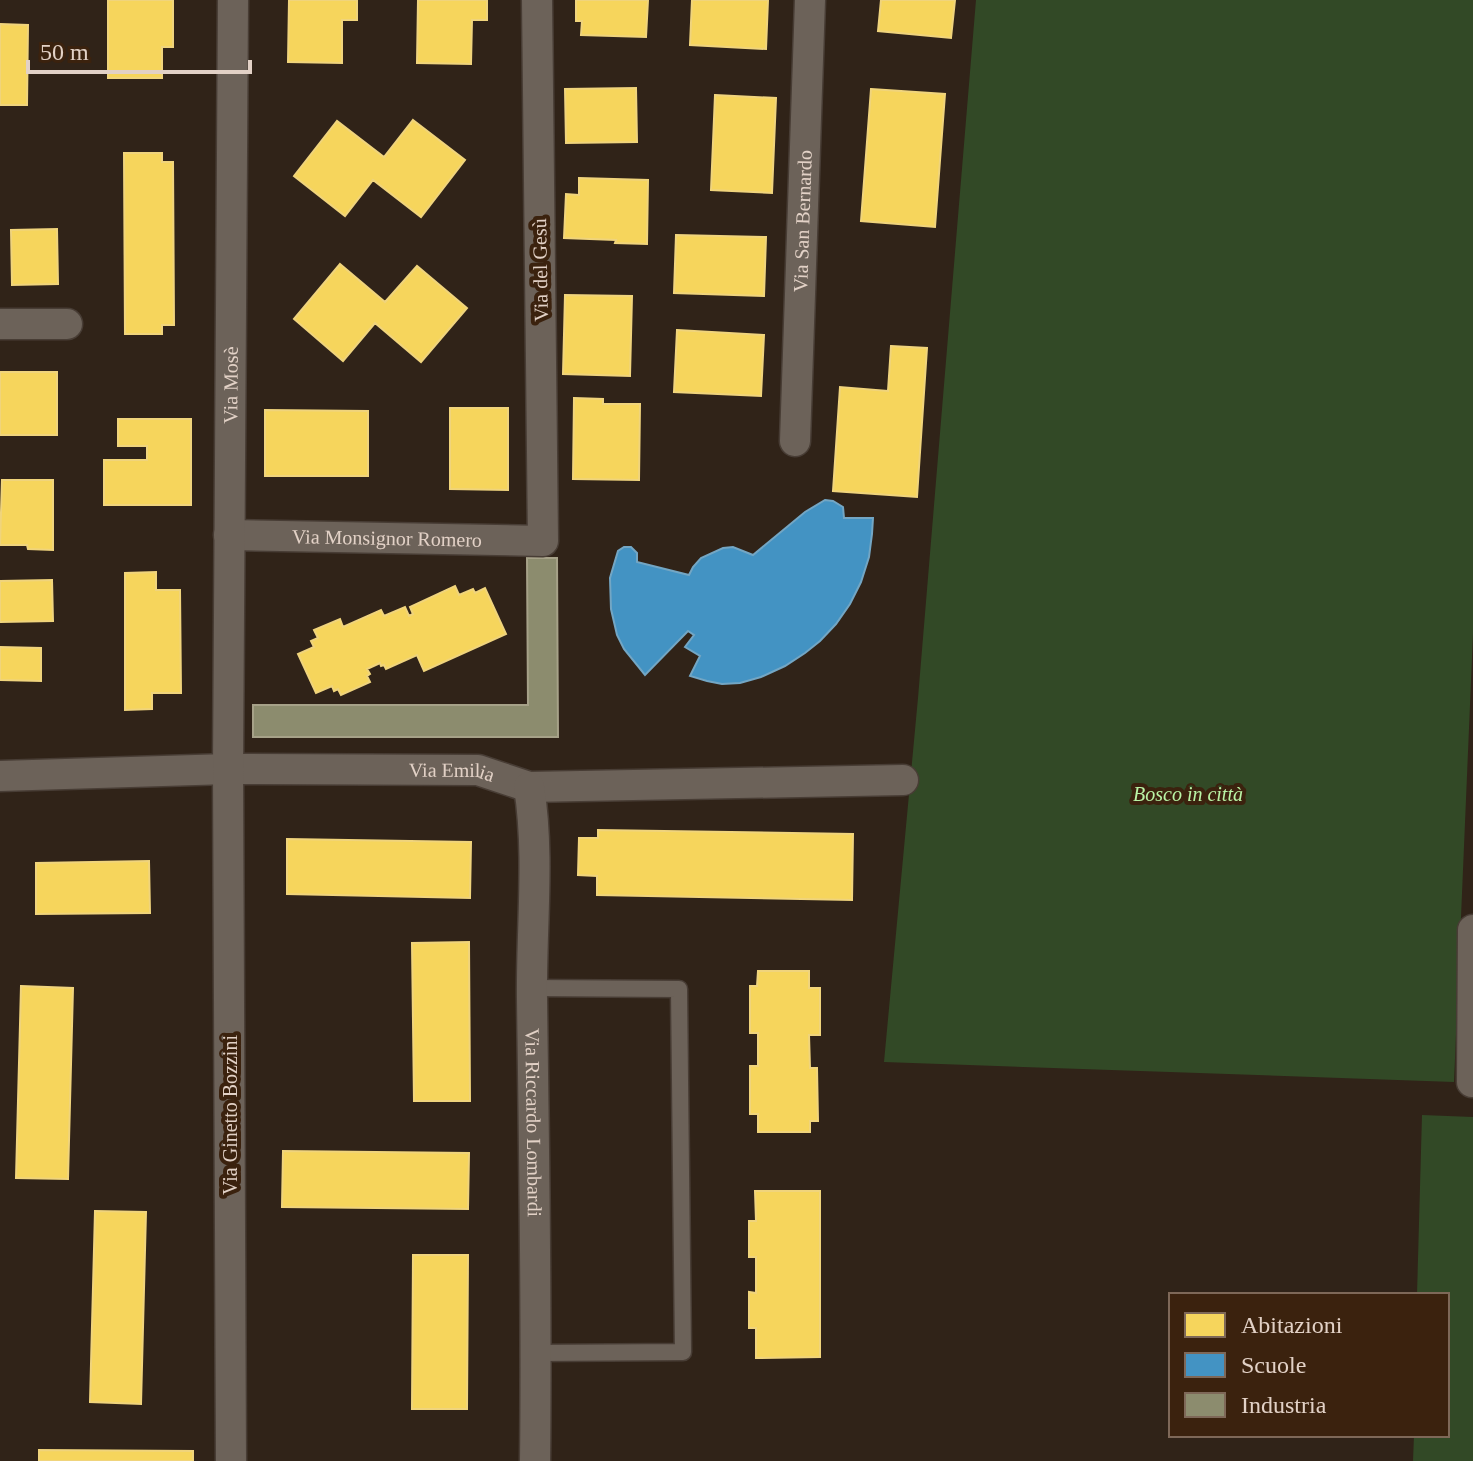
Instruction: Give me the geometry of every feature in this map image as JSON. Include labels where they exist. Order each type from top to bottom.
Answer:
[{"type":"street","name":"Via Mosè","points":[[228,769],[233,0]]},
{"type":"street","name":"Via del Gesù","points":[[537,0],[543,541]]},
{"type":"street","name":"Via San Bernardo","points":[[795,441],[810,0]]},
{"type":"street","points":[[0,324],[67,324]]},
{"type":"street","name":"Via Monsignor Romero","points":[[229,535],[543,541]]},
{"type":"street","name":"Via Emilia","points":[[0,776],[228,769],[478,770],[529,787],[903,780]]},
{"type":"street","name":"Via Ginetto Bozzini","points":[[228,769],[231,1461]]},
{"type":"street","name":"Via Riccardo Lombardi","points":[[529,787],[534,817],[535,1461]]},
{"type":"street","points":[[1472,1082],[1473,930]]},
{"type":"lane","points":[[532,988],[679,989],[683,1352],[536,1353]]},
{"type":"green space","name":"Bosco in città","points":[[976,0],[1473,0],[1473,634],[1454,1082],[884,1062],[918,698]]},
{"type":"green space","points":[[1422,1115],[1473,1117],[1473,1461],[1413,1461],[1414,1437],[1449,1437],[1449,1293],[1417,1293]]},
{"type":"building: Abitazioni","points":[[108,0],[173,0],[173,47],[162,47],[162,78],[108,78]]},
{"type":"building: Abitazioni","points":[[289,0],[357,0],[357,20],[342,20],[342,63],[288,62]]},
{"type":"building: Abitazioni","points":[[418,0],[487,0],[487,20],[472,20],[471,64],[417,63]]},
{"type":"building: Abitazioni","points":[[576,0],[648,0],[646,37],[581,35],[582,21],[576,21]]},
{"type":"building: Abitazioni","points":[[692,0],[768,0],[766,49],[690,45]]},
{"type":"building: Abitazioni","points":[[881,0],[955,0],[951,38],[878,31]]},
{"type":"building: Abitazioni","points":[[0,24],[28,25],[27,105],[0,105]]},
{"type":"building: Abitazioni","points":[[636,88],[637,142],[566,143],[565,89]]},
{"type":"building: Abitazioni","points":[[871,89],[945,94],[935,227],[861,221]]},
{"type":"building: Abitazioni","points":[[715,95],[776,98],[772,193],[711,190]]},
{"type":"building: Abitazioni","points":[[413,120],[465,160],[421,217],[373,180],[345,216],[294,176],[337,121],[384,157]]},
{"type":"building: Abitazioni","points":[[124,153],[162,153],[162,162],[173,162],[174,325],[162,325],[162,334],[125,334]]},
{"type":"building: Abitazioni","points":[[579,178],[648,180],[647,244],[564,238],[566,194],[579,195]]},
{"type":"building: Abitazioni","points":[[57,229],[58,284],[12,285],[11,230]]},
{"type":"building: Abitazioni","points":[[676,235],[766,237],[764,296],[674,293]]},
{"type":"building: Abitazioni","points":[[340,264],[385,302],[417,266],[467,308],[421,362],[375,323],[343,361],[294,319]]},
{"type":"building: Abitazioni","points":[[565,295],[632,296],[630,376],[563,374]]},
{"type":"building: Abitazioni","points":[[677,330],[764,335],[761,396],[674,392]]},
{"type":"building: Abitazioni","points":[[891,346],[927,348],[917,497],[833,491],[840,387],[888,391]]},
{"type":"building: Abitazioni","points":[[0,372],[57,372],[57,435],[0,435]]},
{"type":"building: Abitazioni","points":[[574,398],[603,399],[603,404],[640,404],[639,480],[573,479]]},
{"type":"building: Abitazioni","points":[[450,408],[508,408],[508,490],[450,489]]},
{"type":"building: Abitazioni","points":[[265,410],[368,411],[368,476],[265,476]]},
{"type":"building: Abitazioni","points":[[118,419],[191,419],[191,505],[104,505],[104,460],[147,460],[147,446],[118,446]]},
{"type":"building: Abitazioni","points":[[2,480],[53,480],[53,550],[28,549],[27,545],[0,545]]},
{"type":"building: Abitazioni","points":[[156,572],[156,590],[180,590],[181,693],[152,693],[152,709],[125,710],[125,573]]},
{"type":"building: Abitazioni","points":[[52,580],[53,621],[0,622],[0,581]]},
{"type":"building: Abitazioni","points":[[455,586],[459,595],[485,588],[506,634],[424,671],[417,655],[386,669],[380,663],[367,669],[370,682],[341,695],[332,686],[316,693],[298,654],[314,647],[311,641],[318,638],[314,630],[340,619],[343,627],[381,610],[384,616],[405,607],[409,616],[413,614],[410,607]]},
{"type":"building: Abitazioni","points":[[0,647],[41,648],[41,681],[0,680]]},
{"type":"building: Abitazioni","points":[[598,830],[853,834],[852,900],[597,895],[597,876],[578,875],[579,838],[598,838]]},
{"type":"building: Abitazioni","points":[[287,839],[471,842],[470,898],[287,894]]},
{"type":"building: Abitazioni","points":[[149,861],[150,913],[36,914],[36,863]]},
{"type":"building: Abitazioni","points":[[469,942],[470,1101],[414,1101],[412,943]]},
{"type":"building: Abitazioni","points":[[758,971],[809,971],[809,988],[820,988],[820,1035],[809,1035],[810,1068],[817,1068],[818,1121],[810,1121],[810,1132],[758,1132],[758,1114],[750,1114],[750,1066],[758,1066],[758,1033],[750,1033],[750,986],[757,986]]},
{"type":"building: Abitazioni","points":[[21,986],[73,988],[68,1179],[16,1178]]},
{"type":"building: Abitazioni","points":[[283,1151],[469,1153],[468,1209],[282,1207]]},
{"type":"building: Abitazioni","points":[[755,1191],[820,1191],[820,1357],[756,1358],[756,1328],[749,1328],[749,1292],[756,1293],[756,1257],[749,1257],[749,1221],[756,1221]]},
{"type":"building: Abitazioni","points":[[95,1211],[146,1212],[141,1404],[90,1402]]},
{"type":"building: Abitazioni","points":[[413,1255],[468,1255],[467,1409],[412,1409]]},
{"type":"building: Abitazioni","points":[[39,1450],[193,1451],[193,1461],[39,1461]]},
{"type":"building: Scuole","points":[[825,500],[843,507],[844,518],[873,518],[869,557],[861,582],[850,604],[820,641],[785,666],[761,677],[722,684],[690,676],[700,656],[685,647],[694,635],[688,631],[645,675],[624,649],[611,609],[610,578],[618,551],[631,547],[637,553],[637,562],[689,575],[701,558],[723,548],[733,547],[753,555],[805,512]]},
{"type":"building: Industria","points":[[527,558],[557,558],[558,737],[253,737],[253,705],[528,705]]}]
